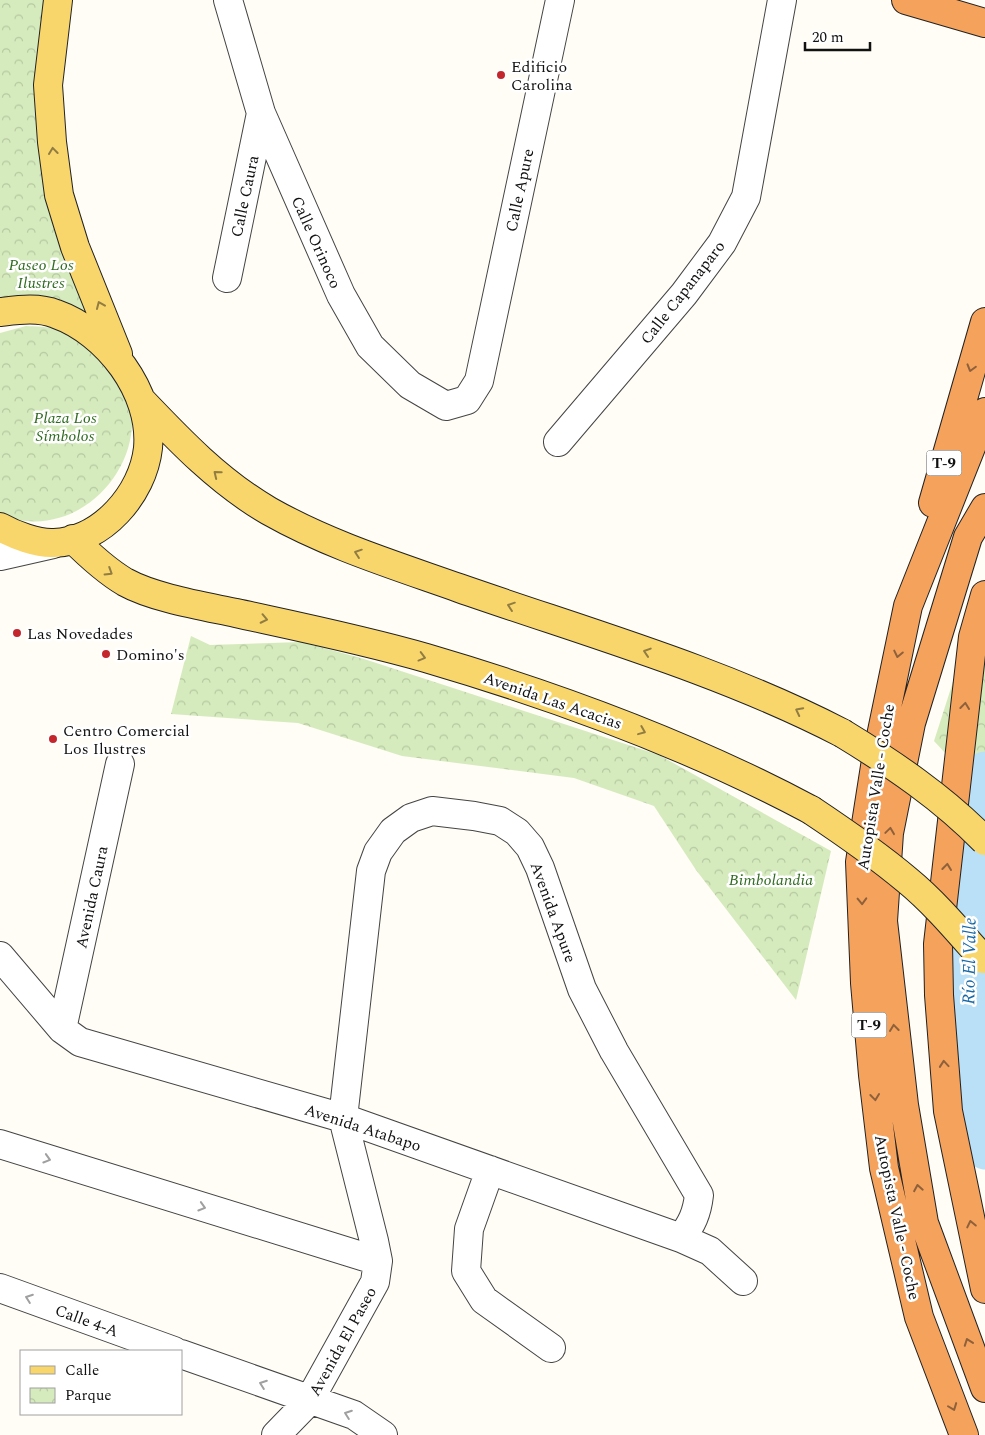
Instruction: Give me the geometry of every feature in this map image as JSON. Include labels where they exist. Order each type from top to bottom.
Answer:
[{"type":"highway","points":[[906,0],[985,23]]},
{"type":"highway","points":[[960,0],[985,7]]},
{"type":"highway","name":"T-9","points":[[908,606],[936,490],[985,322]]},
{"type":"highway","name":"Autopista Valle - Coche","points":[[964,1435],[920,1317],[884,1168],[872,1075],[865,983],[860,862],[876,760],[908,606],[985,412]]},
{"type":"highway","points":[[985,508],[968,537],[911,723],[889,833],[883,921],[904,1105],[924,1223],[985,1388]]},
{"type":"highway","points":[[985,595],[973,637],[938,944],[939,995],[948,1111],[985,1289]]},
{"type":"main road","points":[[58,0],[48,85],[58,195],[75,247],[116,343],[122,368]]},
{"type":"main road","points":[[0,312],[25,309],[54,313],[82,325],[105,343],[133,382],[141,400],[147,424],[148,440],[142,473],[131,494],[116,514],[96,529],[63,541],[28,538],[0,528]]},
{"type":"main road","points":[[141,400],[186,446],[237,489],[269,510],[347,549],[706,672],[789,706],[842,733],[885,759],[963,818],[985,841]]},
{"type":"main road","name":"Avenida Las Acacias","points":[[63,541],[127,583],[192,604],[350,638],[407,653],[613,719],[696,753],[755,780],[811,810],[852,837],[908,881],[949,920],[984,961]]},
{"type":"street","name":"Calle Orinoco","points":[[228,0],[261,113],[341,295],[370,346],[410,384],[446,406],[467,400],[478,381]]},
{"type":"street","name":"Calle Apure","points":[[478,381],[560,0]]},
{"type":"street","name":"Calle Capanaparo","points":[[558,442],[684,294],[722,243],[746,197],[782,0]]},
{"type":"street","name":"Calle Caura","points":[[227,278],[261,113]]},
{"type":"street","points":[[0,556],[63,541]]},
{"type":"street","name":"Avenida Caura","points":[[62,1029],[120,764]]},
{"type":"street","name":"Avenida Apure","points":[[343,1118],[371,871],[378,852],[393,831],[411,818],[432,811],[500,821],[517,832],[530,847],[540,868],[582,989],[614,1051],[698,1195],[698,1211],[692,1224],[681,1238]]},
{"type":"street","name":"Avenida Atabapo","points":[[0,956],[62,1029],[80,1042],[343,1118],[681,1238],[710,1251],[743,1281]]},
{"type":"street","name":"Avenida El Paseo","points":[[276,1435],[309,1401],[375,1282],[378,1261],[343,1118]]},
{"type":"street","points":[[0,1144],[378,1261]]},
{"type":"street","points":[[490,1170],[469,1229],[466,1271],[484,1300],[552,1348]]},
{"type":"street","name":"Calle 4-A","points":[[0,1288],[171,1350]]},
{"type":"street","points":[[182,1354],[309,1401],[354,1415],[383,1435]]},
{"type":"green space","name":"Paseo Los Ilustres","points":[[0,0],[58,0],[49,144],[117,356],[79,325],[0,319]]},
{"type":"green space","name":"Plaza Los Símbolos","points":[[26,326],[74,333],[90,344],[125,385],[132,416],[129,444],[119,470],[102,492],[81,508],[56,519],[28,521],[0,514],[0,333]]},
{"type":"green space","points":[[985,582],[985,796],[934,741]]},
{"type":"green space","name":"Bimbolandia","points":[[191,636],[210,645],[302,642],[364,659],[659,755],[831,851],[796,1000],[696,870],[654,806],[574,778],[402,756],[298,723],[171,714]]},
{"type":"waterway","name":"Río El Valle","points":[[985,771],[976,803],[970,852],[968,1011],[974,1104],[985,1150]]},
{"type":"place","name":"Edificio Carolina","points":[[501,75]]},
{"type":"place","name":"Las Novedades","points":[[17,633]]},
{"type":"place","name":"Domino's","points":[[106,654]]},
{"type":"place","name":"Centro Comercial Los Ilustres","points":[[53,739]]}]
